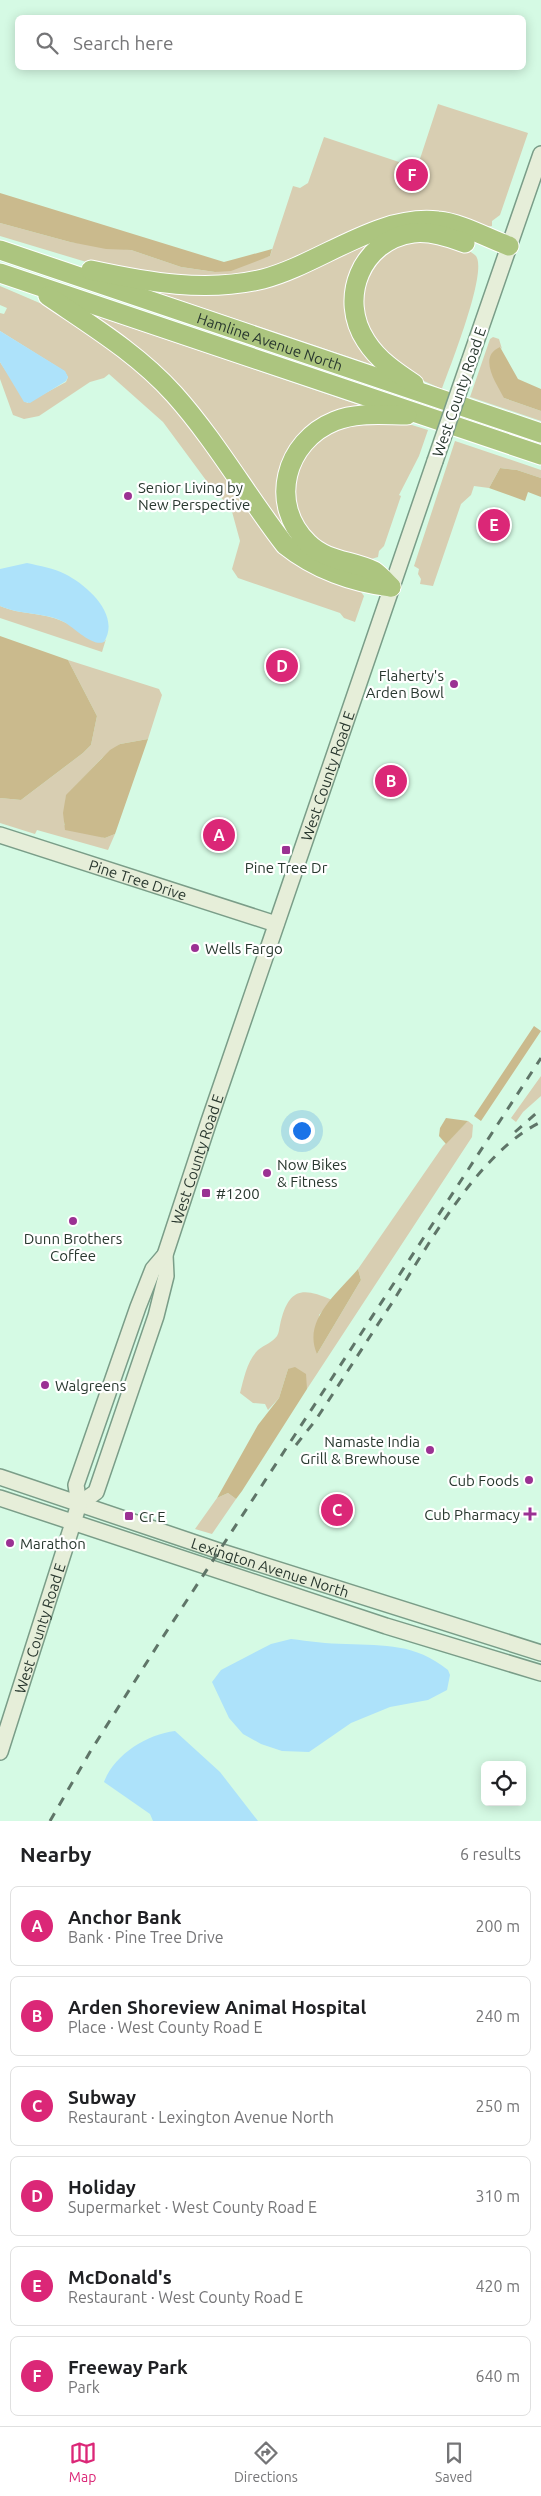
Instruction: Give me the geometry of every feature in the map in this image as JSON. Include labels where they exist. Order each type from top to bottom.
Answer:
[{"type":"highway","points":[[7,252],[139,280],[172,284],[206,285],[242,283],[283,273],[381,229],[410,220],[440,221],[507,251]]},
{"type":"highway","points":[[436,398],[395,372],[383,362],[365,341],[355,315],[354,301],[356,280],[361,268],[377,248],[394,238],[413,233],[443,235],[507,251]]},
{"type":"highway","name":"Hamline Avenue North","points":[[7,252],[541,433]]},
{"type":"highway","name":"Hamline Avenue North","points":[[0,273],[541,455]]},
{"type":"highway","points":[[30,283],[110,338],[142,363],[173,393],[200,424],[285,545],[299,556],[329,570],[370,585],[391,587]]},
{"type":"highway","points":[[391,587],[375,572],[330,558],[308,543],[296,528],[288,511],[286,474],[302,444],[312,434],[330,423],[364,415],[421,415]]},
{"type":"street","name":"West County Road E","points":[[80,1504],[76,1485],[79,1476],[138,1307],[153,1270],[165,1255],[391,587],[541,154]]},
{"type":"street","name":"Pine Tree Drive","points":[[0,835],[276,924]]},
{"type":"street","name":"West County Road E","points":[[0,1752],[73,1522],[80,1504],[96,1492],[158,1308],[166,1276],[165,1255]]},
{"type":"street","name":"Lexington Avenue North","points":[[0,1477],[228,1554],[541,1653]]},
{"type":"street","name":"Lexington Avenue North","points":[[0,1498],[386,1626],[541,1673]]},
{"type":"shaded area","points":[[438,104],[528,133],[500,215],[492,221],[492,226],[484,227],[451,220],[287,266],[220,280],[113,270],[0,236],[0,223],[70,242],[131,250],[181,267],[215,272],[270,256],[293,186],[300,188],[308,183],[324,137],[417,168]]},
{"type":"shaded area","points":[[0,193],[224,262],[272,249],[270,256],[231,271],[215,272],[181,267],[131,250],[106,249],[70,242],[0,223]]},
{"type":"shaded area","points":[[381,233],[352,278],[376,366],[135,285],[202,289]]},
{"type":"shaded area","points":[[417,238],[463,248],[475,255],[478,263],[477,278],[467,319],[442,389],[408,374],[372,342],[359,294],[375,257]]},
{"type":"shaded area","points":[[0,286],[63,313],[148,374],[261,519],[358,588],[364,596],[355,622],[344,618],[340,613],[238,578],[232,569],[240,541],[231,508],[211,487],[163,422],[109,374],[104,378],[90,382],[39,416],[24,419],[13,415],[0,379],[0,362],[27,403],[66,382],[68,377],[64,371],[0,331],[0,313],[4,314],[7,308],[0,305]]},
{"type":"shaded area","points":[[96,316],[371,409],[286,459],[306,547],[286,536],[240,471],[94,319]]},
{"type":"shaded area","points":[[493,337],[499,339],[502,349],[500,347],[504,398],[541,411],[541,421],[470,397],[490,339]]},
{"type":"shaded area","points":[[500,347],[518,379],[541,389],[541,411],[504,398],[489,364],[493,351]]},
{"type":"shaded area","points":[[399,421],[428,430],[419,456],[399,495],[401,496],[384,546],[379,551],[378,557],[368,560],[320,546],[292,508],[296,462],[331,427]]},
{"type":"shaded area","points":[[455,441],[541,470],[541,478],[517,470],[500,468],[489,488],[474,486],[471,495],[461,504],[433,586],[420,584],[419,569],[414,566]]},
{"type":"shaded area","points":[[500,468],[517,470],[541,478],[541,497],[528,492],[525,501],[489,488]]},
{"type":"shaded area","points":[[0,606],[15,611],[55,618],[98,641],[104,642],[106,639],[102,652],[0,618]]},
{"type":"shaded area","points":[[0,636],[68,660],[97,716],[91,745],[21,800],[0,798]]},
{"type":"shaded area","points":[[68,660],[159,689],[162,695],[148,739],[120,744],[102,758],[66,796],[64,825],[105,838],[115,834],[108,850],[37,830],[35,834],[0,823],[0,798],[21,800],[91,745],[97,716]]},
{"type":"shaded area","points":[[148,739],[115,834],[105,838],[65,830],[63,813],[66,795],[110,750],[120,744]]},
{"type":"shaded area","points":[[534,1026],[541,1031],[481,1121],[474,1116]]},
{"type":"shaded area","points":[[541,1076],[541,1096],[523,1112],[516,1122],[511,1118]]},
{"type":"shaded area","points":[[446,1118],[468,1121],[446,1144],[439,1136],[440,1128]]},
{"type":"shaded area","points":[[468,1121],[473,1125],[472,1137],[307,1389],[305,1384],[288,1369],[279,1398],[268,1410],[265,1404],[253,1403],[240,1393],[246,1370],[254,1354],[277,1336],[287,1304],[297,1294],[304,1292],[332,1300],[319,1315],[317,1354],[361,1280],[358,1269],[443,1146]]},
{"type":"shaded area","points":[[358,1269],[361,1280],[317,1354],[314,1330],[318,1318],[332,1297]]},
{"type":"shaded area","points":[[295,1367],[306,1374],[307,1389],[236,1499],[228,1493],[217,1498],[258,1425],[279,1398],[288,1369]]},
{"type":"shaded area","points":[[228,1493],[236,1499],[212,1534],[195,1529],[217,1498]]},
{"type":"water","points":[[0,331],[65,371],[68,377],[66,381],[30,403],[24,402],[0,362]]},
{"type":"water","points":[[27,563],[61,572],[83,585],[91,593],[105,612],[108,622],[108,632],[104,642],[94,642],[57,619],[0,606],[0,569]]},
{"type":"water","points":[[291,1639],[332,1644],[387,1646],[411,1650],[435,1661],[448,1670],[450,1675],[447,1690],[428,1700],[390,1707],[351,1723],[309,1752],[282,1751],[261,1744],[243,1734],[229,1718],[212,1682],[221,1670],[271,1644]]},
{"type":"water","points":[[175,1731],[220,1772],[258,1821],[153,1821],[150,1814],[104,1782],[115,1763],[123,1755],[143,1741]]},
{"type":"railway","points":[[50,1821],[90,1752],[159,1643],[541,1058]]},
{"type":"railway","points":[[515,1132],[541,1109]]},
{"type":"railway","points":[[296,1445],[325,1406],[457,1202],[476,1177],[497,1155],[518,1136],[541,1122]]},
{"type":"place","name":"Freeway Park","points":[[412,175]]},
{"type":"place","name":"Senior Living by New Perspective","points":[[128,496]]},
{"type":"place","name":"McDonald's","points":[[494,525]]},
{"type":"place","name":"Holiday","points":[[282,666]]},
{"type":"place","name":"Flaherty's Arden Bowl","points":[[454,684]]},
{"type":"place","name":"Arden Shoreview Animal Hospital","points":[[391,781]]},
{"type":"place","name":"Anchor Bank","points":[[219,835]]},
{"type":"place","name":"Pine Tree Dr","points":[[286,850]]},
{"type":"place","name":"Wells Fargo","points":[[195,948]]},
{"type":"place","name":"Now Bikes & Fitness","points":[[267,1173]]},
{"type":"place","name":"#1200","points":[[206,1193]]},
{"type":"place","name":"Dunn Brothers Coffee","points":[[73,1221]]},
{"type":"place","name":"Walgreens","points":[[45,1385]]},
{"type":"place","name":"Namaste India Grill & Brewhouse","points":[[430,1450]]},
{"type":"place","name":"Cub Foods","points":[[529,1480]]},
{"type":"place","name":"Subway","points":[[337,1510]]},
{"type":"place","name":"Cub Pharmacy","points":[[530,1514]]},
{"type":"place","name":"Cr E","points":[[129,1516]]},
{"type":"place","name":"Marathon","points":[[10,1543]]}]
